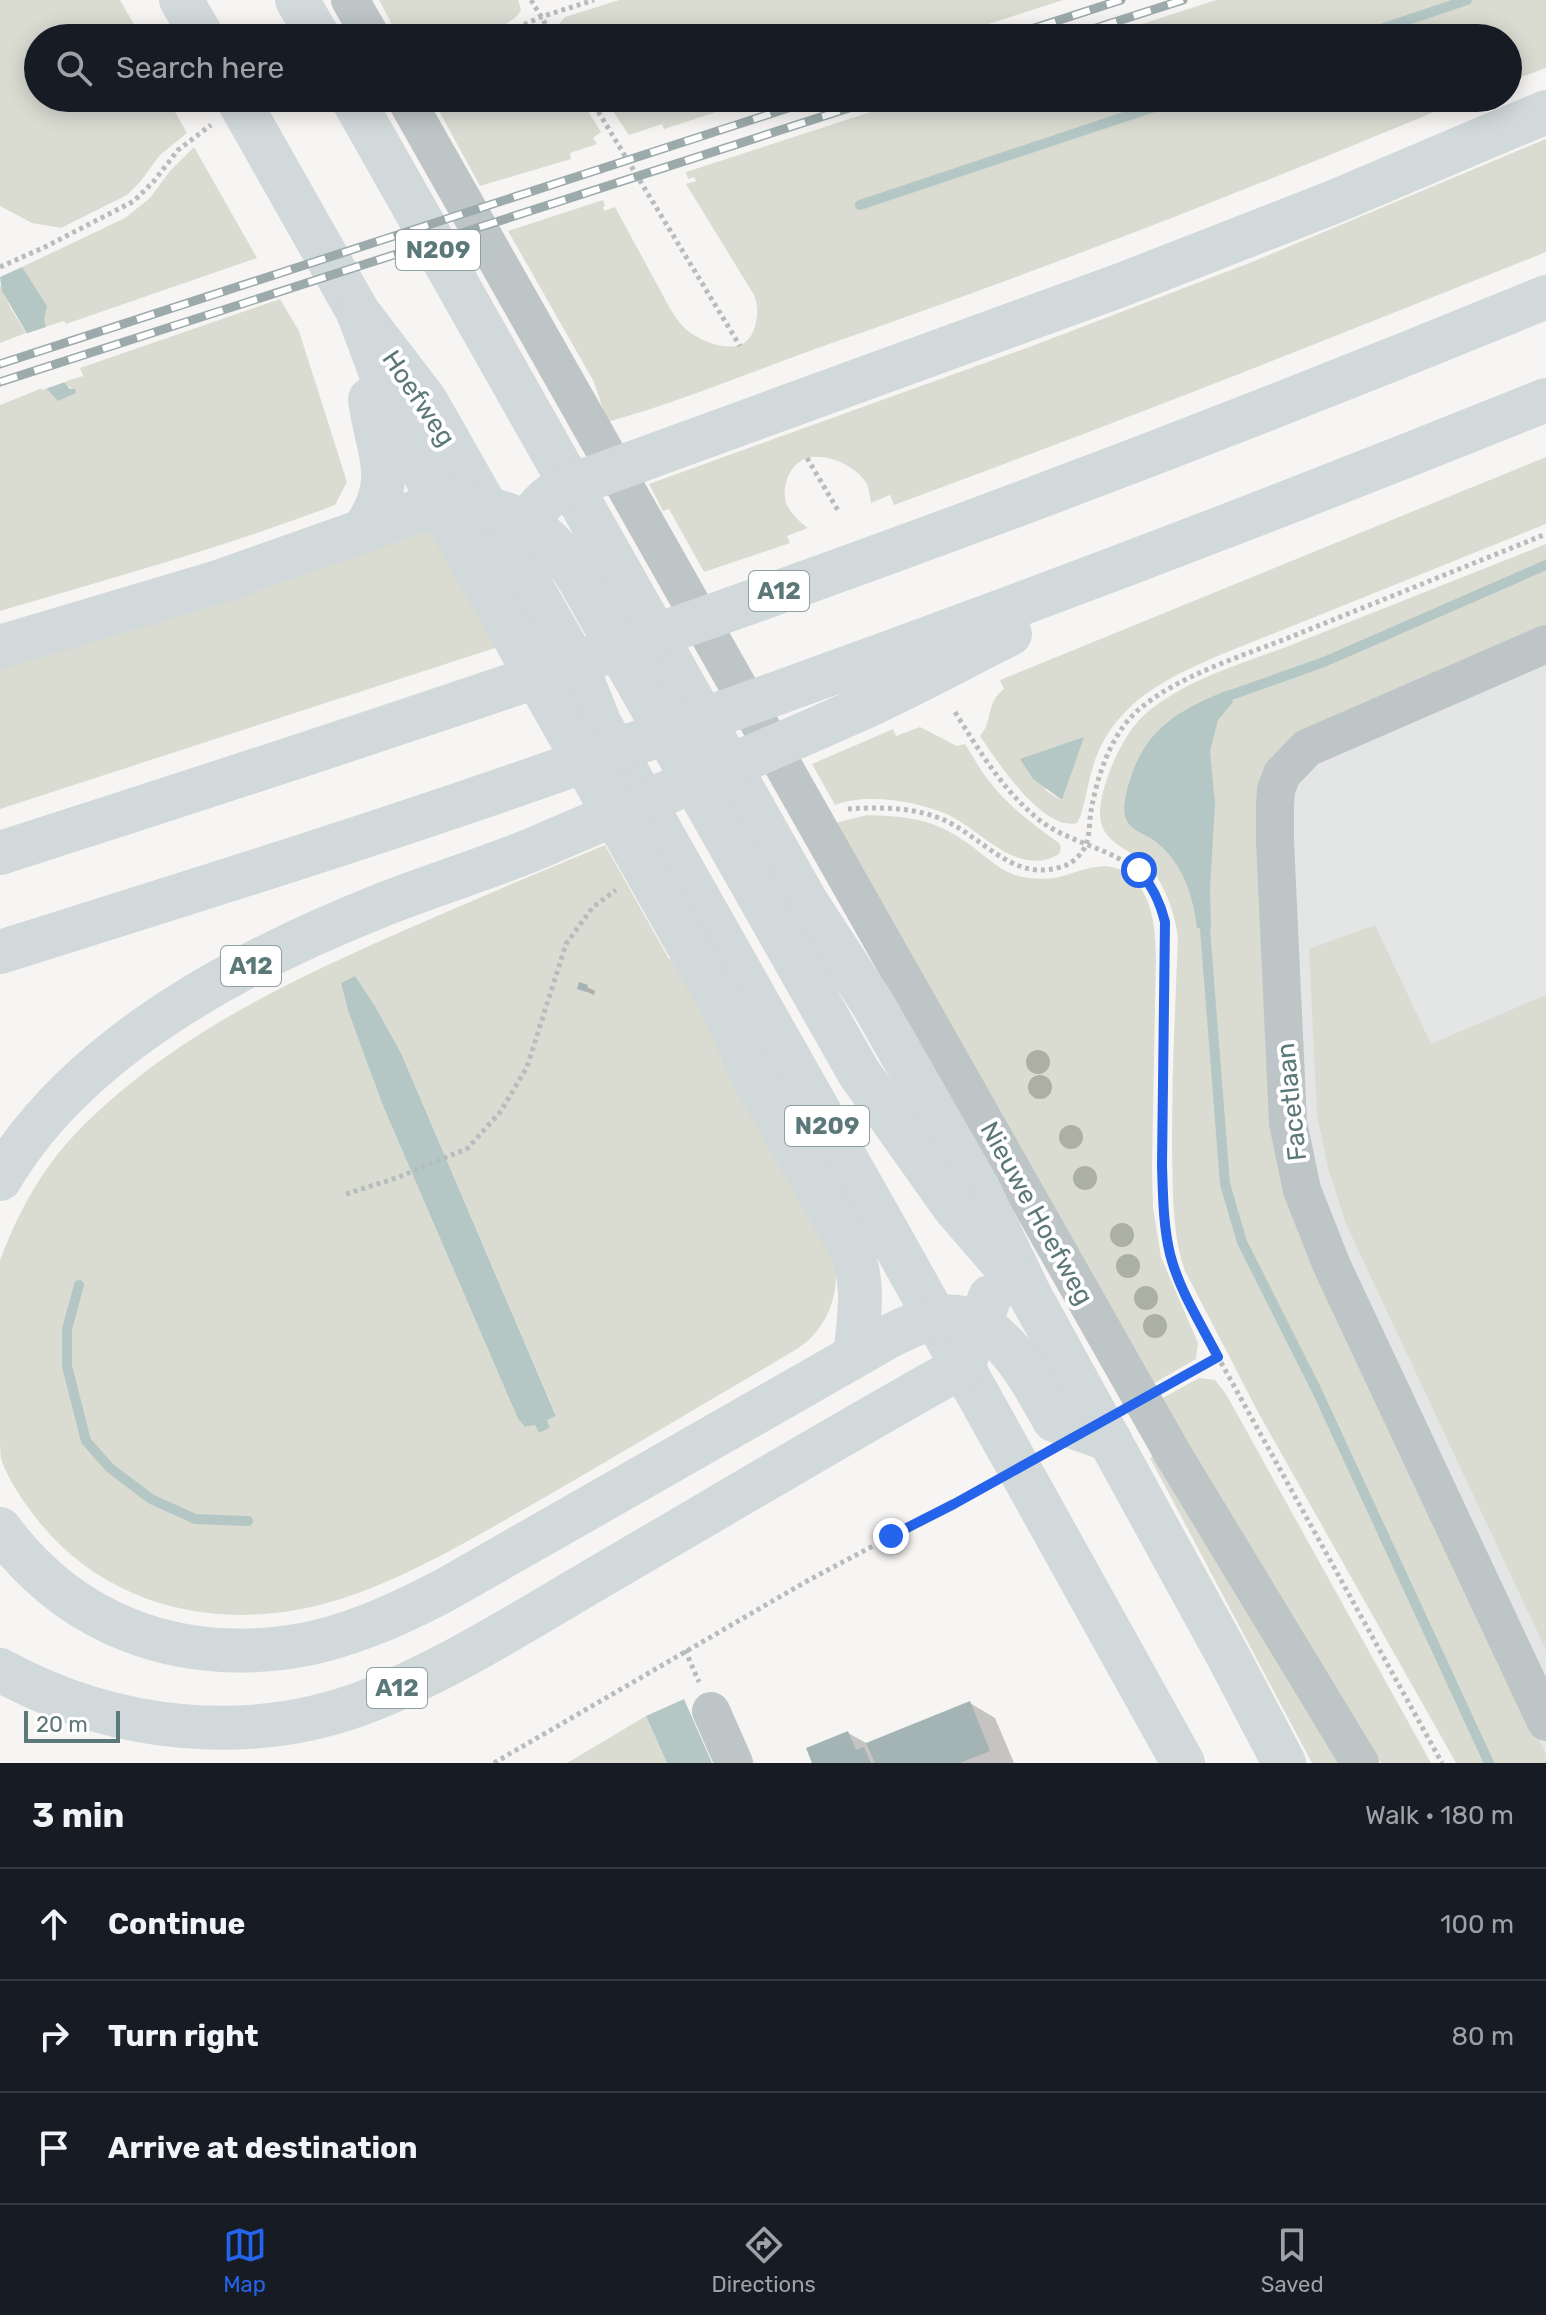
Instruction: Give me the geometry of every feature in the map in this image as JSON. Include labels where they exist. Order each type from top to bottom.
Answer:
[{"type":"main road","name":"Hoefweg","points":[[232,112],[358,312],[426,401],[410,439],[487,509]]},
{"type":"main road","name":"N209","points":[[360,112],[571,485]]},
{"type":"main road","points":[[519,552],[542,503],[555,492],[571,485],[953,348],[1189,259],[1546,112]]},
{"type":"main road","name":"A12","points":[[0,853],[523,681],[821,576],[1236,421],[1546,297]]},
{"type":"main road","name":"N209","points":[[358,312],[373,424],[410,439],[439,504],[519,552],[579,579],[788,910],[859,1073],[954,1207],[1030,1295]]},
{"type":"main road","name":"A12","points":[[0,952],[538,778],[818,679],[1216,531],[1546,400]]},
{"type":"main road","name":"N209","points":[[361,533],[376,511],[384,467],[410,439]]},
{"type":"main road","name":"Nieuwe Hoefweg","points":[[571,485],[677,674],[788,910],[874,1006],[979,1190],[1030,1295],[1064,1398]]},
{"type":"main road","points":[[0,647],[218,582],[439,504],[461,504],[508,514],[519,552]]},
{"type":"main road","name":"A12","points":[[0,1179],[39,1125],[97,1067],[150,1025],[220,982],[370,910],[515,856],[850,714],[1216,531]]},
{"type":"main road","name":"N209","points":[[519,552],[577,667],[600,724],[703,940],[963,1366],[1183,1763]]},
{"type":"main road","name":"N209","points":[[519,552],[703,940],[724,1009],[752,1074],[853,1253],[862,1295],[855,1356]]},
{"type":"main road","name":"N209","points":[[963,1366],[994,1284],[997,1257],[992,1220],[979,1190]]},
{"type":"main road","name":"N209","points":[[935,1318],[960,1317],[994,1335],[1064,1398],[1054,1420],[1114,1448],[1284,1763]]},
{"type":"main road","points":[[0,1529],[46,1581],[91,1613],[122,1629],[159,1641],[220,1650],[292,1647],[366,1626],[462,1582],[898,1331],[935,1318]]},
{"type":"main road","name":"A12","points":[[0,1670],[85,1707],[165,1725],[241,1729],[300,1721],[337,1711],[397,1688],[464,1654],[963,1366]]},
{"type":"street","points":[[350,0],[364,24]]},
{"type":"street","points":[[413,112],[615,469]]},
{"type":"street","name":"Nieuwe Hoefweg","points":[[615,469],[1161,1432],[1360,1763]]},
{"type":"street","name":"Facetlaan","points":[[1546,644],[1307,748],[1282,774],[1276,790],[1275,829],[1288,1123],[1302,1190],[1332,1266],[1546,1720]]},
{"type":"street","points":[[711,1711],[734,1763]]},
{"type":"path","points":[[531,0],[545,24]]},
{"type":"path","points":[[526,24],[594,0]]},
{"type":"path","points":[[0,267],[134,201],[178,150],[224,112]]},
{"type":"path","points":[[598,112],[740,346]]},
{"type":"path","points":[[807,458],[839,512]]},
{"type":"path","points":[[1086,844],[1098,783],[1113,744],[1136,713],[1159,696],[1228,662],[1546,534]]},
{"type":"path","points":[[955,712],[1008,791],[1041,821],[1139,870],[1161,904],[1166,938],[1162,1165],[1170,1253],[1177,1274],[1218,1357],[1442,1763]]},
{"type":"path","points":[[346,1194],[399,1177],[454,1153]]},
{"type":"path","points":[[1163,1388],[1218,1357]]},
{"type":"path","points":[[494,1763],[807,1581],[996,1481]]},
{"type":"shaded area","points":[[0,0],[120,0],[134,24],[24,24],[24,112],[175,112],[187,133],[160,155],[127,195],[61,228],[32,223],[0,206]]},
{"type":"shaded area","points":[[379,0],[518,0],[521,10],[506,24],[392,24]]},
{"type":"shaded area","points":[[619,0],[1063,0],[988,24],[559,24],[565,17]]},
{"type":"shaded area","points":[[1216,0],[1546,0],[1546,68],[1522,77],[1522,24],[1142,24]]},
{"type":"shaded area","points":[[440,112],[589,112],[601,132],[593,138],[597,144],[570,153],[571,159],[480,186]]},
{"type":"shaded area","points":[[613,112],[716,112],[664,129],[662,124],[629,135]]},
{"type":"shaded area","points":[[871,112],[1433,112],[1070,257],[691,395],[607,422],[594,382],[508,231],[603,200],[604,211],[615,207],[672,312],[683,326],[716,345],[736,346],[751,336],[755,326],[757,310],[754,295],[686,184],[696,181],[694,177],[688,179],[686,172]]},
{"type":"shaded area","points":[[1546,139],[1546,252],[1140,412],[894,505],[890,495],[871,503],[867,484],[849,467],[824,457],[807,458],[791,471],[785,498],[789,509],[808,528],[787,536],[790,543],[704,572],[669,509],[663,511],[649,484],[1032,346],[1252,262]]},
{"type":"shaded area","points":[[194,147],[257,258],[66,324],[64,321],[45,327],[22,267],[125,218],[150,198],[170,171]]},
{"type":"shaded area","points":[[22,267],[47,306],[44,320],[63,381],[70,389],[75,389],[76,393],[58,401],[45,387],[29,337],[2,291],[0,277]]},
{"type":"shaded area","points":[[0,284],[26,333],[0,343]]},
{"type":"shaded area","points":[[280,299],[299,331],[347,482],[335,505],[210,548],[0,611],[0,405],[45,387],[58,400],[76,392],[63,382],[83,376],[80,368]]},
{"type":"shaded area","points":[[1546,457],[1546,524],[1220,655],[1146,694],[1116,722],[1105,739],[1095,760],[1077,823],[1064,823],[1036,806],[980,736],[994,700],[1004,689],[1000,680]],"holes":[[[1083,737],[1062,800],[1045,790]]]},
{"type":"shaded area","points":[[435,526],[498,647],[0,809],[0,666]]},
{"type":"shaded area","points":[[1546,544],[1546,628],[1291,740],[1272,757],[1260,779],[1317,1272],[1546,1755],[1546,1763],[1456,1763],[1259,1414],[1185,1271],[1177,1240],[1173,1193],[1178,937],[1166,893],[1152,870],[1106,834],[1100,815],[1103,790],[1128,735],[1143,716],[1176,692],[1214,674]]},
{"type":"shaded area","points":[[1546,609],[1546,1763],[1245,1139],[1234,743]]},
{"type":"shaded area","points":[[1228,690],[1233,702],[1218,720],[1210,751],[1215,804],[1211,929],[1197,928],[1193,904],[1180,869],[1155,841],[1128,823],[1125,801],[1136,764],[1154,735],[1179,714]]},
{"type":"shaded area","points":[[920,727],[957,746],[965,744],[1004,799],[1059,843],[1059,854],[1043,860],[1013,856],[958,820],[918,805],[875,799],[835,805],[812,764],[893,729],[896,736]]},
{"type":"shaded area","points":[[1084,737],[1062,800],[1033,779],[1020,759]]},
{"type":"shaded area","points":[[867,815],[907,818],[943,828],[1015,875],[1050,878],[1102,866],[1111,867],[1130,876],[1144,893],[1153,923],[1156,955],[1153,1207],[1161,1257],[1198,1343],[1196,1359],[1151,1385],[835,823]]},
{"type":"shaded area","points":[[605,845],[669,959],[680,956],[833,1260],[835,1291],[828,1314],[815,1334],[797,1349],[528,1507],[416,1568],[356,1594],[296,1610],[224,1614],[156,1602],[123,1589],[93,1571],[65,1550],[40,1523],[13,1484],[1,1459],[0,1261],[20,1213],[46,1170],[77,1132],[113,1098],[190,1040],[231,1015],[360,950]],"holes":[[[355,977],[401,1053],[556,1415],[547,1420],[550,1428],[539,1433],[535,1425],[525,1427],[518,1419],[383,1106],[348,1011],[341,983]]]},
{"type":"shaded area","points":[[1375,925],[1431,1044],[1546,995],[1546,1650],[1346,1224],[1328,1168],[1317,1114],[1309,949]]},
{"type":"shaded area","points":[[355,976],[401,1053],[556,1416],[547,1420],[550,1428],[539,1433],[535,1425],[525,1427],[518,1419],[383,1106],[348,1011],[341,983]]},
{"type":"shaded area","points":[[1199,1378],[1215,1380],[1226,1394],[1431,1763],[1381,1763],[1283,1607],[1159,1400]]},
{"type":"shaded area","points":[[1153,1456],[1343,1763],[1312,1763],[1150,1458]]},
{"type":"shaded area","points":[[684,1699],[712,1763],[667,1763],[646,1716]]},
{"type":"shaded area","points":[[646,1716],[667,1763],[567,1763]]},
{"type":"pier","points":[[49,326],[68,381],[42,390],[29,341],[22,335]]},
{"type":"building","points":[[579,982],[588,985],[586,992],[577,989]]},
{"type":"building","points":[[970,1701],[990,1751],[960,1763],[875,1763],[866,1743]]},
{"type":"building","points":[[848,1731],[856,1750],[864,1747],[871,1763],[812,1763],[806,1748]]},
{"type":"waterway","points":[[1396,24],[1467,0]]},
{"type":"waterway","points":[[860,205],[1139,112]]},
{"type":"waterway","points":[[1221,703],[1231,695],[1324,662],[1546,565]]},
{"type":"waterway","points":[[1204,916],[1225,1184],[1242,1242],[1317,1391],[1489,1763]]},
{"type":"waterway","points":[[79,1285],[67,1329],[67,1366],[86,1441],[110,1468],[151,1499],[195,1519],[248,1521]]},
{"type":"railway","points":[[1047,24],[1121,0]]},
{"type":"railway","points":[[1108,24],[1183,0]]},
{"type":"railway","points":[[0,364],[776,112]]},
{"type":"railway","points":[[0,382],[837,112]]},
{"type":"route","points":[[891,1536],[1218,1357],[1187,1296],[1170,1253],[1163,1204],[1162,1165],[1165,922],[1161,904],[1139,870]]}]
